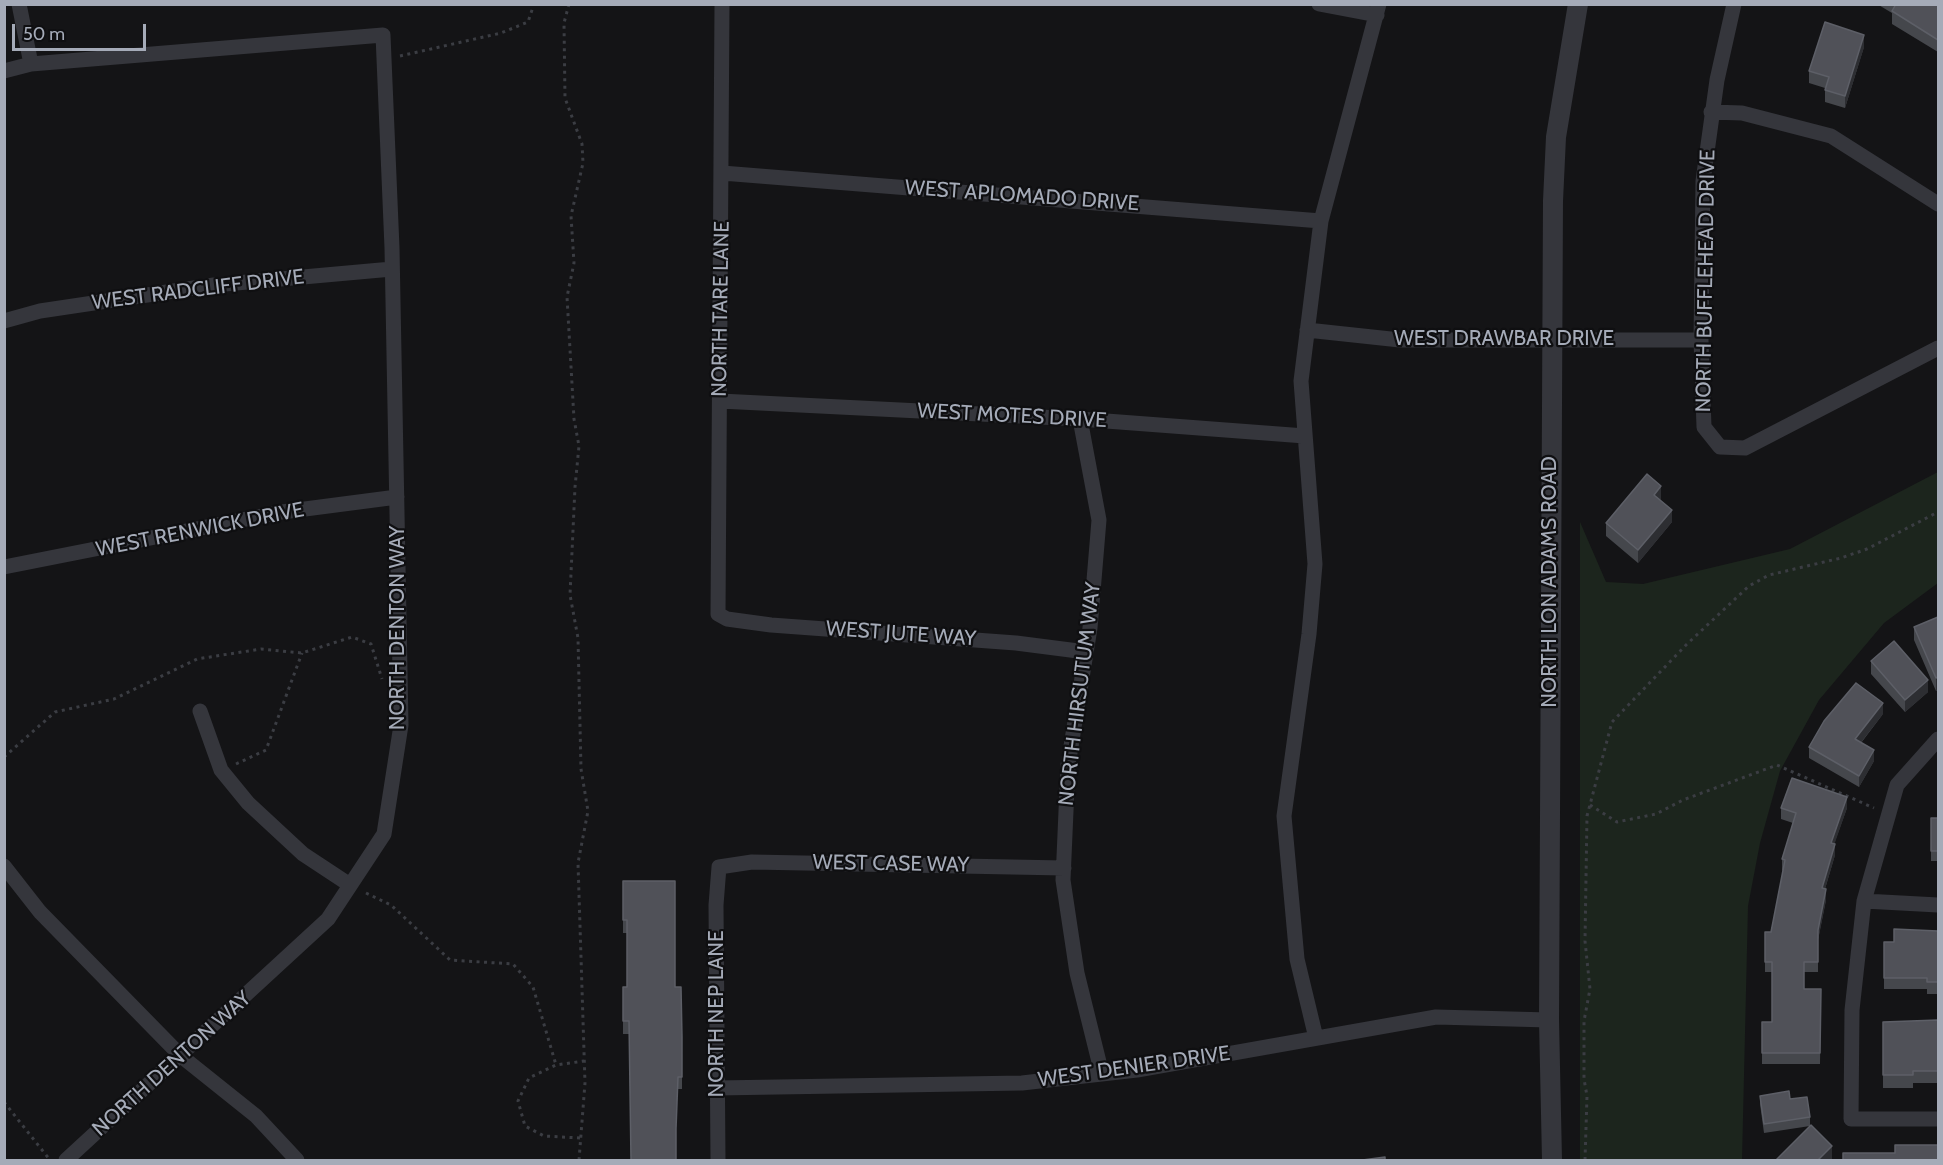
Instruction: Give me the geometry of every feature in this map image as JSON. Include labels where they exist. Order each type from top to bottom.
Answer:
[{"type":"street","points":[[4,71],[31,64],[19,4]]},
{"type":"street","name":"NORTH TARE LANE","points":[[718,614],[722,4]]},
{"type":"street","points":[[1316,1038],[1297,959],[1284,816],[1309,634],[1315,564],[1301,381],[1321,221],[1378,10],[1319,4]]},
{"type":"street","name":"NORTH LON ADAMS ROAD","points":[[1552,1161],[1549,1020],[1551,340],[1556,137],[1578,4]]},
{"type":"street","name":"NORTH BUFFLEHEAD DRIVE","points":[[1734,4],[1711,112],[1703,181],[1701,340],[1704,427],[1720,447],[1745,448],[1938,348]]},
{"type":"street","name":"NORTH DENTON WAY","points":[[31,64],[383,35],[392,269],[401,725],[384,834],[328,919],[66,1161]]},
{"type":"street","points":[[1711,112],[1742,114],[1831,136],[1938,204]]},
{"type":"street","name":"WEST APLOMADO DRIVE","points":[[722,173],[1321,221]]},
{"type":"street","name":"WEST RADCLIFF DRIVE","points":[[4,321],[40,311],[214,285],[392,269]]},
{"type":"street","name":"WEST DRAWBAR DRIVE","points":[[1307,330],[1400,340],[1701,340]]},
{"type":"street","name":"WEST MOTES DRIVE","points":[[720,401],[1080,419],[1305,436]]},
{"type":"street","name":"NORTH HIRSUTUM WAY","points":[[1080,419],[1099,520],[1086,652],[1068,765],[1064,868],[1077,973],[1102,1074]]},
{"type":"street","name":"WEST RENWICK DRIVE","points":[[4,567],[282,512],[397,497]]},
{"type":"street","name":"WEST JUTE WAY","points":[[718,614],[727,619],[771,625],[1016,643],[1086,652]]},
{"type":"street","points":[[200,711],[221,770],[248,803],[303,854],[350,885]]},
{"type":"street","points":[[1938,739],[1897,785],[1864,902],[1852,1010],[1851,1119],[1938,1119]]},
{"type":"street","name":"WEST CASE WAY","points":[[719,867],[752,862],[1064,868]]},
{"type":"street","points":[[4,866],[40,912],[181,1056],[256,1116],[297,1161]]},
{"type":"street","name":"NORTH NEP LANE","points":[[717,1161],[716,905],[719,867]]},
{"type":"street","points":[[1864,902],[1938,905]]},
{"type":"street","name":"WEST DENIER DRIVE","points":[[717,1088],[1022,1083],[1102,1074],[1436,1017],[1549,1020]]},
{"type":"path","points":[[383,59],[501,33],[528,22],[534,4]]},
{"type":"path","points":[[569,4],[564,23],[565,98],[582,144],[583,163],[571,216],[574,263],[567,297],[574,419],[579,446],[570,595],[578,638],[581,769],[588,811],[578,863],[584,1061],[579,1161]]},
{"type":"path","points":[[1585,1161],[1587,1096],[1584,1079],[1584,1021],[1590,989],[1585,942],[1587,816],[1611,722],[1653,677],[1749,586],[1769,575],[1841,558],[1868,549],[1938,512]]},
{"type":"path","points":[[4,757],[55,712],[114,699],[197,658],[261,649],[302,653],[352,637],[371,644],[383,682]]},
{"type":"path","points":[[221,770],[266,750],[302,653]]},
{"type":"path","points":[[1590,806],[1617,822],[1656,814],[1683,800],[1777,765],[1889,815]]},
{"type":"path","points":[[350,885],[391,905],[450,960],[513,964],[533,987],[556,1065]]},
{"type":"path","points":[[580,1138],[544,1136],[525,1126],[518,1101],[529,1078],[556,1065],[584,1061]]},
{"type":"path","points":[[4,1102],[50,1161]]},
{"type":"shaded area","points":[[1938,472],[1938,583],[1884,623],[1819,700],[1780,771],[1760,843],[1748,906],[1742,1160],[1580,1160],[1580,522],[1606,582],[1643,584],[1790,549]]},
{"type":"building","points":[[1896,4],[1938,4],[1938,40],[1892,11]]},
{"type":"building","points":[[1825,22],[1864,35],[1845,96],[1825,90],[1829,77],[1809,71]]},
{"type":"building","points":[[1647,474],[1661,486],[1654,495],[1672,510],[1638,550],[1606,523]]},
{"type":"building","points":[[1938,617],[1938,677],[1936,678],[1914,627]]},
{"type":"building","points":[[1894,641],[1928,680],[1905,700],[1871,661]]},
{"type":"building","points":[[1856,683],[1883,703],[1855,739],[1874,750],[1859,776],[1809,747],[1824,721]]},
{"type":"building","points":[[1792,778],[1847,797],[1831,843],[1835,844],[1822,888],[1826,889],[1818,930],[1818,962],[1804,962],[1804,989],[1821,989],[1820,1053],[1762,1053],[1762,1022],[1772,1022],[1772,962],[1765,962],[1765,932],[1771,932],[1785,860],[1782,859],[1796,813],[1781,808]]},
{"type":"building","points":[[1931,818],[1938,818],[1938,851],[1931,851]]},
{"type":"building","points":[[623,881],[675,881],[675,987],[681,987],[682,1037],[682,1077],[678,1077],[676,1161],[631,1161],[629,1021],[623,1021],[623,987],[627,987],[627,920],[623,920]]},
{"type":"building","points":[[1894,929],[1938,931],[1938,982],[1927,982],[1927,978],[1884,978],[1884,942],[1894,942]]},
{"type":"building","points":[[1938,1020],[1938,1071],[1913,1071],[1913,1075],[1883,1075],[1883,1022]]},
{"type":"building","points":[[1789,1091],[1790,1099],[1807,1097],[1810,1117],[1764,1124],[1760,1096]]},
{"type":"building","points":[[1811,1125],[1832,1146],[1817,1161],[1775,1161]]},
{"type":"building","points":[[1895,1145],[1938,1145],[1938,1161],[1843,1161],[1843,1153],[1895,1153]]},
{"type":"building","points":[[1385,1157],[1385,1161],[1355,1161]]}]
